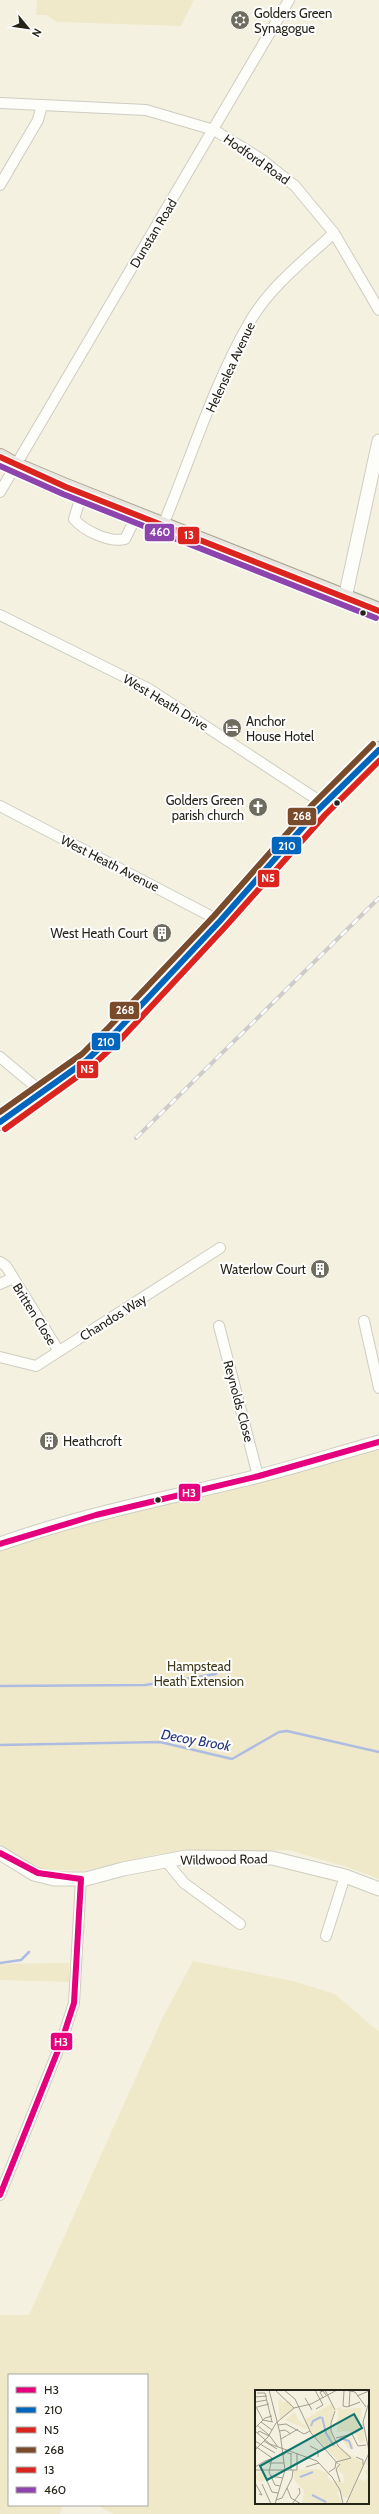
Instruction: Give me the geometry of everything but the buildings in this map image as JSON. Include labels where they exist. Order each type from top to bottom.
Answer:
[{"type":"main road","points":[[0,457],[16,466],[82,493],[379,611]]},
{"type":"main road","points":[[0,1122],[43,1093],[87,1060],[115,1033],[220,921],[324,804],[377,753]]},
{"type":"street","name":"Dunstan Road","points":[[16,466],[289,0]]},
{"type":"street","name":"Hodford Road","points":[[0,103],[146,110],[214,130],[261,159],[295,186],[334,233],[375,299],[379,310]]},
{"type":"street","points":[[0,186],[38,120],[42,105]]},
{"type":"street","name":"Helenslea Avenue","points":[[163,525],[218,389],[253,318],[287,276],[334,233]]},
{"type":"street","points":[[345,598],[379,441]]},
{"type":"street","points":[[0,492],[3,480],[16,466]]},
{"type":"street","points":[[82,493],[74,519],[80,527],[116,541],[125,538],[137,515]]},
{"type":"street","name":"West Heath Drive","points":[[0,615],[149,689],[324,804]]},
{"type":"street","name":"West Heath Avenue","points":[[0,806],[220,921]]},
{"type":"street","points":[[0,1057],[43,1093]]},
{"type":"street","name":"Chandos Way","points":[[0,1357],[36,1366],[58,1350],[220,1248]]},
{"type":"street","name":"Britten Close","points":[[0,1262],[12,1278],[58,1350]]},
{"type":"street","name":"Britten Close","points":[[0,1284],[12,1278]]},
{"type":"street","points":[[364,1321],[379,1388]]},
{"type":"street","name":"Reynolds Close","points":[[219,1326],[258,1476]]},
{"type":"street","points":[[0,1544],[23,1535],[100,1514],[258,1476],[379,1442]]},
{"type":"street","name":"Wildwood Road","points":[[0,1853],[34,1874],[54,1879],[81,1879],[186,1857],[272,1858],[345,1876],[379,1889]]},
{"type":"street","points":[[166,1861],[184,1883],[240,1924]]},
{"type":"street","points":[[326,1936],[345,1876]]},
{"type":"street","points":[[0,2195],[61,2043],[74,2003],[81,1879]]},
{"type":"green space","points":[[37,0],[194,0],[181,26],[57,22],[46,15],[36,15]]},
{"type":"green space","name":"Hampstead Heath Extension","points":[[379,1443],[379,1879],[347,1867],[288,1850],[158,1854],[85,1871],[33,1869],[0,1850],[0,1544]]},
{"type":"green space","points":[[193,1961],[293,1981],[335,1994],[379,2032],[379,2514],[113,2514],[99,2506],[148,2506],[148,2374],[8,2374],[8,2506],[63,2506],[60,2514],[0,2514],[0,2315],[29,2315],[163,2017]]},
{"type":"green space","points":[[69,1963],[69,1982],[0,1980],[0,1964]]},
{"type":"waterway","points":[[0,1686],[145,1685],[216,1674]]},
{"type":"waterway","name":"Decoy Brook","points":[[0,1745],[160,1742],[232,1759],[279,1732],[287,1731],[379,1752]]},
{"type":"waterway","name":"Decoy Brook","points":[[0,1963],[21,1960],[29,1952]]},
{"type":"railway","points":[[136,1138],[379,898]]},
{"type":"transit line","name":"13","points":[[0,457],[66,487],[379,611]]},
{"type":"transit line","name":"460","points":[[0,466],[63,494],[376,618]]},
{"type":"transit line","name":"268","points":[[0,1112],[82,1054],[214,916],[313,804],[373,744]]},
{"type":"transit line","name":"210","points":[[0,1122],[87,1060],[115,1033],[220,921],[319,809],[379,750]]},
{"type":"transit line","name":"N5","points":[[5,1129],[92,1066],[121,1039],[226,926],[325,815],[379,761]]},
{"type":"transit line","name":"H3","points":[[0,1544],[96,1515],[259,1476],[379,1442]]},
{"type":"transit line","name":"H3","points":[[0,1853],[38,1873],[81,1879]]},
{"type":"transit line","name":"H3","points":[[0,2195],[61,2043],[74,2003],[81,1879]]},
{"type":"place","name":"Golders Green Synagogue","points":[[240,20]]},
{"type":"place","name":"Anchor House Hotel","points":[[232,728]]},
{"type":"place","name":"Golders Green parish church","points":[[258,807]]},
{"type":"place","name":"West Heath Court","points":[[162,933]]},
{"type":"place","name":"Waterlow Court","points":[[320,1269]]},
{"type":"place","name":"Heathcroft","points":[[49,1441]]}]
